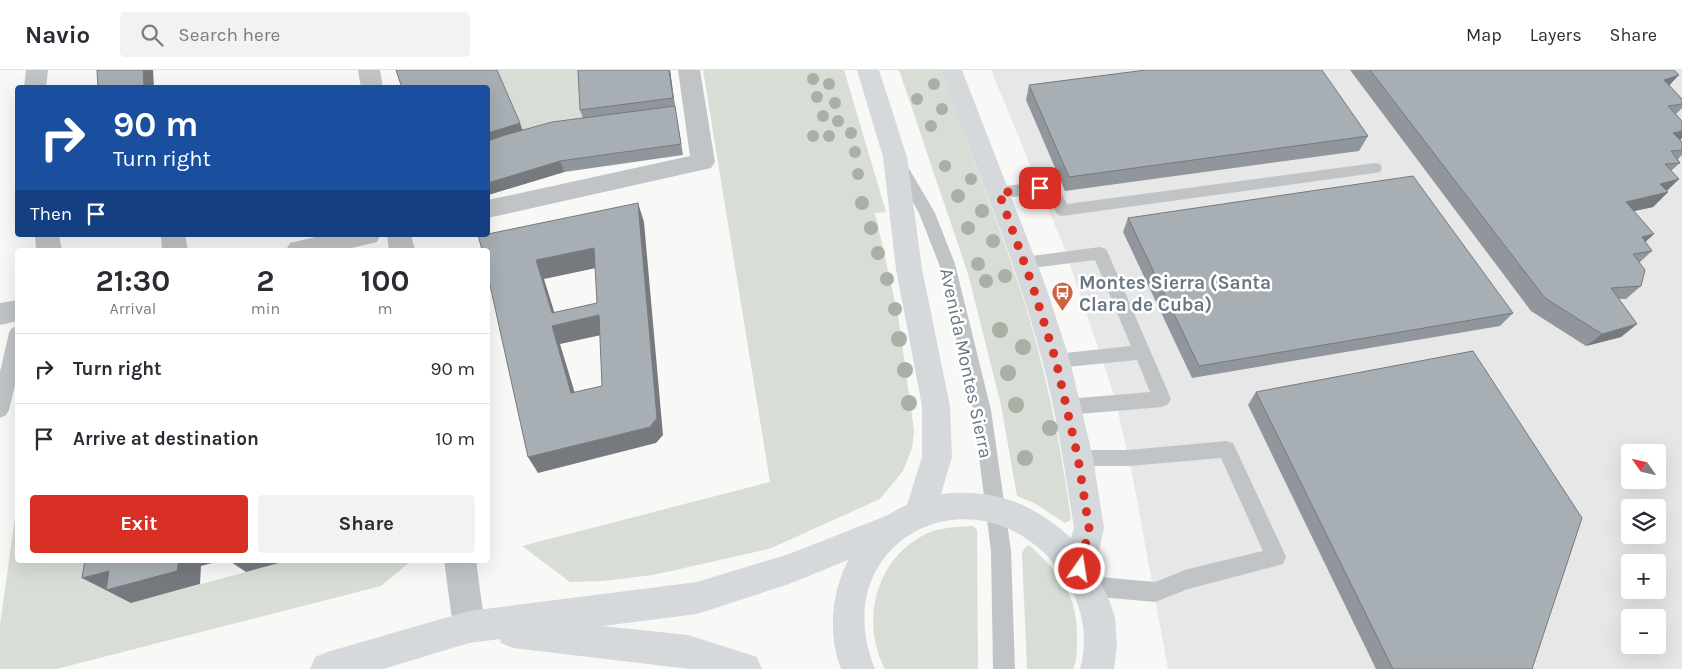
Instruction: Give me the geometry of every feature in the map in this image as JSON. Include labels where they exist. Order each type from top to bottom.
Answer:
[{"type":"main road","name":"Avenida Montes Sierra","points":[[868,70],[895,157],[909,269],[936,406],[937,457],[908,520]]},
{"type":"main road","points":[[951,70],[999,193],[1056,361],[1078,458],[1089,528],[1084,578]]},
{"type":"main road","points":[[327,669],[469,627],[697,598],[789,569],[944,507],[970,505],[997,509],[1028,521],[1057,542],[1084,578],[1097,611],[1101,637],[1097,669]]},
{"type":"main road","points":[[858,669],[854,660],[848,629],[850,597],[859,569],[876,544],[908,520]]},
{"type":"main road","points":[[469,627],[688,652],[745,669]]},
{"type":"street","points":[[35,85],[37,70]]},
{"type":"street","points":[[369,70],[372,85]]},
{"type":"street","points":[[490,209],[703,162],[690,70]]},
{"type":"street","points":[[308,248],[359,237]]},
{"type":"street","points":[[0,314],[15,311]]},
{"type":"street","points":[[460,563],[469,627]]},
{"type":"lane","name":"Avenida Montes Sierra","points":[[895,157],[927,213],[947,264],[982,410],[997,509],[1001,551],[1004,669]]},
{"type":"lane","points":[[999,193],[1051,186],[1062,210],[1375,168]]},
{"type":"lane","points":[[1024,263],[1100,253],[1162,400],[1067,407]]},
{"type":"lane","points":[[0,410],[15,346]]},
{"type":"lane","points":[[1056,361],[1142,352]]},
{"type":"lane","points":[[1078,458],[1129,458],[1226,449],[1276,557],[1188,579],[1155,592],[1084,578]]},
{"type":"shaded area","points":[[497,70],[581,70],[584,121],[524,134]]},
{"type":"shaded area","points":[[703,70],[844,70],[886,212],[875,213],[898,315],[914,431],[912,448],[903,471],[880,499],[769,549],[653,575],[603,581],[570,582],[522,546],[770,482]]},
{"type":"shaded area","points":[[899,70],[940,70],[993,212],[1023,298],[1046,380],[1063,464],[1071,520],[1065,523],[1034,503],[1017,496],[1001,405],[968,274]]},
{"type":"shaded area","points":[[991,70],[1682,70],[1682,669],[1168,669],[1131,468],[1114,395],[1064,247]]},
{"type":"shaded area","points":[[15,517],[15,563],[113,563],[131,603],[279,563],[409,563],[381,586],[56,669],[0,669],[0,625]]},
{"type":"shaded area","points":[[973,526],[977,530],[978,669],[885,669],[878,650],[874,630],[874,611],[878,592],[885,574],[896,557],[910,544],[928,533],[944,528]]},
{"type":"shaded area","points":[[1029,545],[1058,576],[1070,597],[1074,609],[1077,638],[1076,658],[1073,669],[1027,669],[1022,553]]},
{"type":"building","points":[[97,70],[143,70],[144,85],[98,85]]},
{"type":"building","points":[[396,70],[497,70],[520,123],[490,132],[490,85],[401,85]]},
{"type":"building","points":[[578,70],[669,70],[673,98],[580,110]]},
{"type":"building","points":[[1146,70],[1322,70],[1368,136],[1069,177],[1029,85]]},
{"type":"building","points":[[1370,70],[1674,70],[1679,75],[1664,80],[1682,99],[1682,104],[1668,106],[1682,121],[1682,131],[1673,133],[1682,142],[1682,150],[1671,151],[1680,163],[1665,164],[1679,179],[1660,184],[1668,192],[1626,202],[1654,234],[1642,237],[1652,251],[1633,254],[1645,270],[1641,286],[1611,288],[1637,324],[1602,334],[1545,298]]},
{"type":"building","points":[[675,106],[681,144],[560,161],[490,182],[490,140],[552,122]]},
{"type":"building","points":[[1413,176],[1513,313],[1199,366],[1128,218]]},
{"type":"building","points":[[638,203],[657,418],[650,427],[528,457],[490,285],[490,248],[481,248],[479,237],[490,237],[490,234]],"holes":[[[594,248],[597,303],[552,313],[536,260]],[[599,315],[602,386],[571,393],[552,326]]]},
{"type":"building","points":[[1473,351],[1582,518],[1532,669],[1393,669],[1256,392]]},
{"type":"building","points":[[84,563],[178,563],[177,571],[106,590],[109,571],[82,578]]},
{"type":"place","name":"Montes Sierra (Santa Clara de Cuba)","points":[[1063,312]]},
{"type":"route","points":[[1040,188],[999,193],[1033,287],[1056,361],[1078,458],[1089,528],[1080,569]]}]
